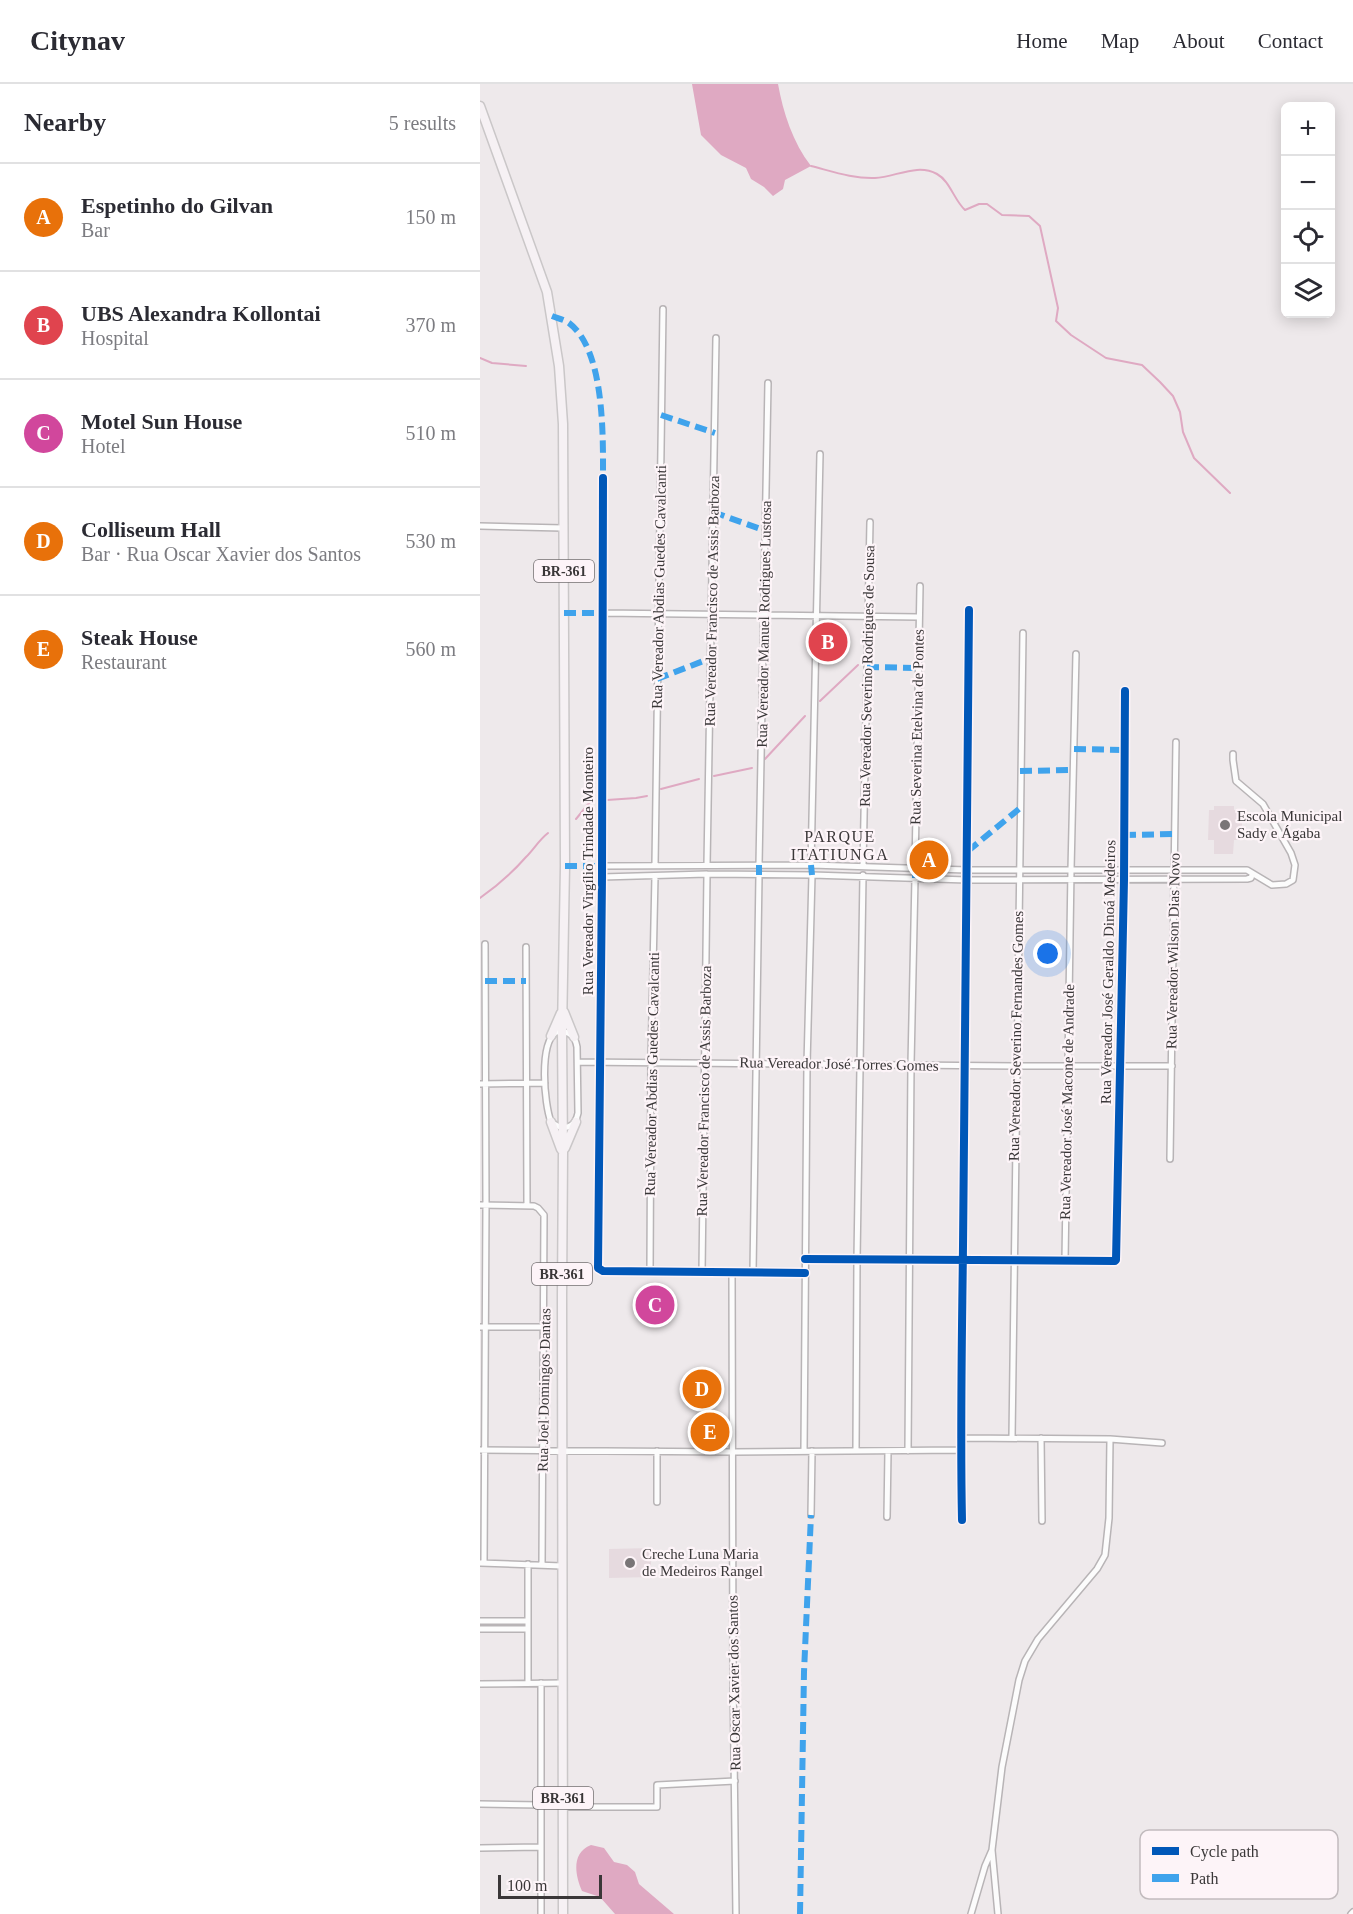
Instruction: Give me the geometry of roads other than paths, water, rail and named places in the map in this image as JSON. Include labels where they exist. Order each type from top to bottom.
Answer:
[{"type":"main road","name":"BR-361","points":[[480,106],[543,277],[560,366],[563,424],[565,866],[562,1008],[563,1914]]},
{"type":"main road","points":[[551,1036],[562,1008]]},
{"type":"main road","points":[[562,1008],[574,1037]]},
{"type":"main road","points":[[551,1122],[563,1153]]},
{"type":"main road","points":[[563,1153],[576,1122]]},
{"type":"street","name":"Rua Vereador Abdias Guedes Cavalcanti","points":[[655,866],[663,309]]},
{"type":"street","name":"Rua Vereador Francisco de Assis Barboza","points":[[707,865],[716,338]]},
{"type":"street","name":"Rua Vereador Manuel Rodrigues Lustosa","points":[[759,865],[768,383]]},
{"type":"street","points":[[811,865],[820,454]]},
{"type":"street","name":"Rua Vereador Virgílio Trindade Monteiro","points":[[603,478],[602,877],[597,1264],[598,1268],[603,1271],[650,1272]]},
{"type":"street","name":"Rua Vereador Severino Rodrigues de Sousa","points":[[863,866],[870,522]]},
{"type":"street","points":[[480,526],[563,528]]},
{"type":"street","name":"Rua Severina Etelvina de Pontes","points":[[915,869],[920,586]]},
{"type":"street","points":[[962,1520],[962,1260],[969,610]]},
{"type":"street","points":[[602,613],[919,617]]},
{"type":"street","name":"Rua Vereador Severino Fernandes Gomes","points":[[1011,1438],[1023,633]]},
{"type":"street","name":"Rua Vereador José Macone de Andrade","points":[[1065,1261],[1076,654]]},
{"type":"street","name":"Rua Vereador José Geraldo Dinoá Medeiros","points":[[1065,1261],[1115,1261],[1117,1252],[1125,692]]},
{"type":"street","name":"Rua Vereador Wilson Dias Novo","points":[[1170,1159],[1176,742]]},
{"type":"street","points":[[602,866],[811,865],[967,870],[1247,870],[1251,871],[1252,875],[1279,886],[1293,879],[1295,865],[1291,853],[1263,804],[1236,781],[1233,754]]},
{"type":"street","name":"Rua Vereador Francisco de Assis Barboza","points":[[702,1272],[707,874]]},
{"type":"street","points":[[602,877],[812,874],[967,880],[1175,880],[1246,879],[1251,878],[1252,875]]},
{"type":"street","points":[[804,1450],[807,1064],[812,874]]},
{"type":"street","points":[[753,1272],[759,875]]},
{"type":"street","name":"Rua Vereador Abdias Guedes Cavalcanti","points":[[650,1272],[655,876]]},
{"type":"street","points":[[856,1451],[863,876]]},
{"type":"street","points":[[908,1451],[915,878]]},
{"type":"street","points":[[484,944],[482,1563],[562,1566]]},
{"type":"street","points":[[483,1205],[527,1205],[526,947]]},
{"type":"street","points":[[562,1031],[574,1037],[578,1062],[576,1122],[568,1128],[551,1122],[546,1098],[547,1047],[551,1036],[562,1031]]},
{"type":"street","name":"Rua Vereador José Torres Gomes","points":[[578,1062],[1172,1066]]},
{"type":"street","points":[[482,1084],[546,1083]]},
{"type":"street","name":"Rua Joel Domingos Dantas","points":[[527,1205],[538,1208],[544,1215],[542,1565]]},
{"type":"street","points":[[805,1259],[1065,1261]]},
{"type":"street","points":[[650,1272],[805,1273]]},
{"type":"street","name":"Rua Oscar Xavier dos Santos","points":[[732,1272],[736,1914]]},
{"type":"street","points":[[483,1327],[545,1328]]},
{"type":"street","points":[[961,1438],[1110,1439],[1162,1443]]},
{"type":"street","points":[[1041,1438],[1042,1521]]},
{"type":"street","points":[[998,1914],[993,1850],[1004,1759],[1021,1672],[1038,1639],[1097,1569],[1105,1555],[1109,1518],[1110,1439]]},
{"type":"street","points":[[483,1450],[734,1452],[961,1450]]},
{"type":"street","points":[[657,1451],[657,1502]]},
{"type":"street","points":[[810,1515],[812,1451]]},
{"type":"street","points":[[888,1451],[888,1517]]},
{"type":"street","points":[[528,1564],[528,1683]]},
{"type":"street","points":[[480,1621],[528,1621]]},
{"type":"street","points":[[480,1629],[528,1629]]},
{"type":"street","points":[[541,1683],[541,1914]]},
{"type":"street","points":[[480,1684],[562,1683]]},
{"type":"street","points":[[480,1804],[657,1807],[657,1785],[735,1781]]},
{"type":"street","points":[[480,1848],[541,1847]]},
{"type":"street","points":[[971,1914],[985,1866],[993,1850]]},
{"type":"waterway","points":[[811,166],[867,178],[914,170],[929,171],[945,181],[965,210],[979,204],[987,204],[1002,215],[1029,216],[1040,226],[1058,308],[1056,321],[1071,335],[1106,358],[1142,365],[1160,382],[1173,396],[1180,412],[1183,432],[1194,458],[1230,493]]},
{"type":"waterway","points":[[480,358],[492,363],[526,366]]},
{"type":"waterway","points":[[820,701],[858,665]]},
{"type":"waterway","points":[[765,759],[805,716]]},
{"type":"waterway","points":[[714,776],[752,768]]},
{"type":"waterway","points":[[661,789],[699,779]]},
{"type":"waterway","points":[[607,800],[647,796]]},
{"type":"waterway","points":[[576,819],[590,802]]},
{"type":"waterway","points":[[480,898],[510,874],[548,833]]},
{"type":"place","name":"UBS Alexandra Kollontai","points":[[828,642]]},
{"type":"place","name":"Escola Municipal Sady e Ágaba","points":[[1225,825]]},
{"type":"place","name":"Espetinho do Gilvan","points":[[929,860]]},
{"type":"place","name":"Motel Sun House","points":[[655,1305]]},
{"type":"place","name":"Colliseum Hall","points":[[702,1389]]},
{"type":"place","name":"Steak House","points":[[710,1432]]},
{"type":"place","name":"Creche Luna Maria de Medeiros Rangel","points":[[630,1563]]},
{"type":"district","name":"PARQUE ITATIUNGA","points":[[840,845]]}]
